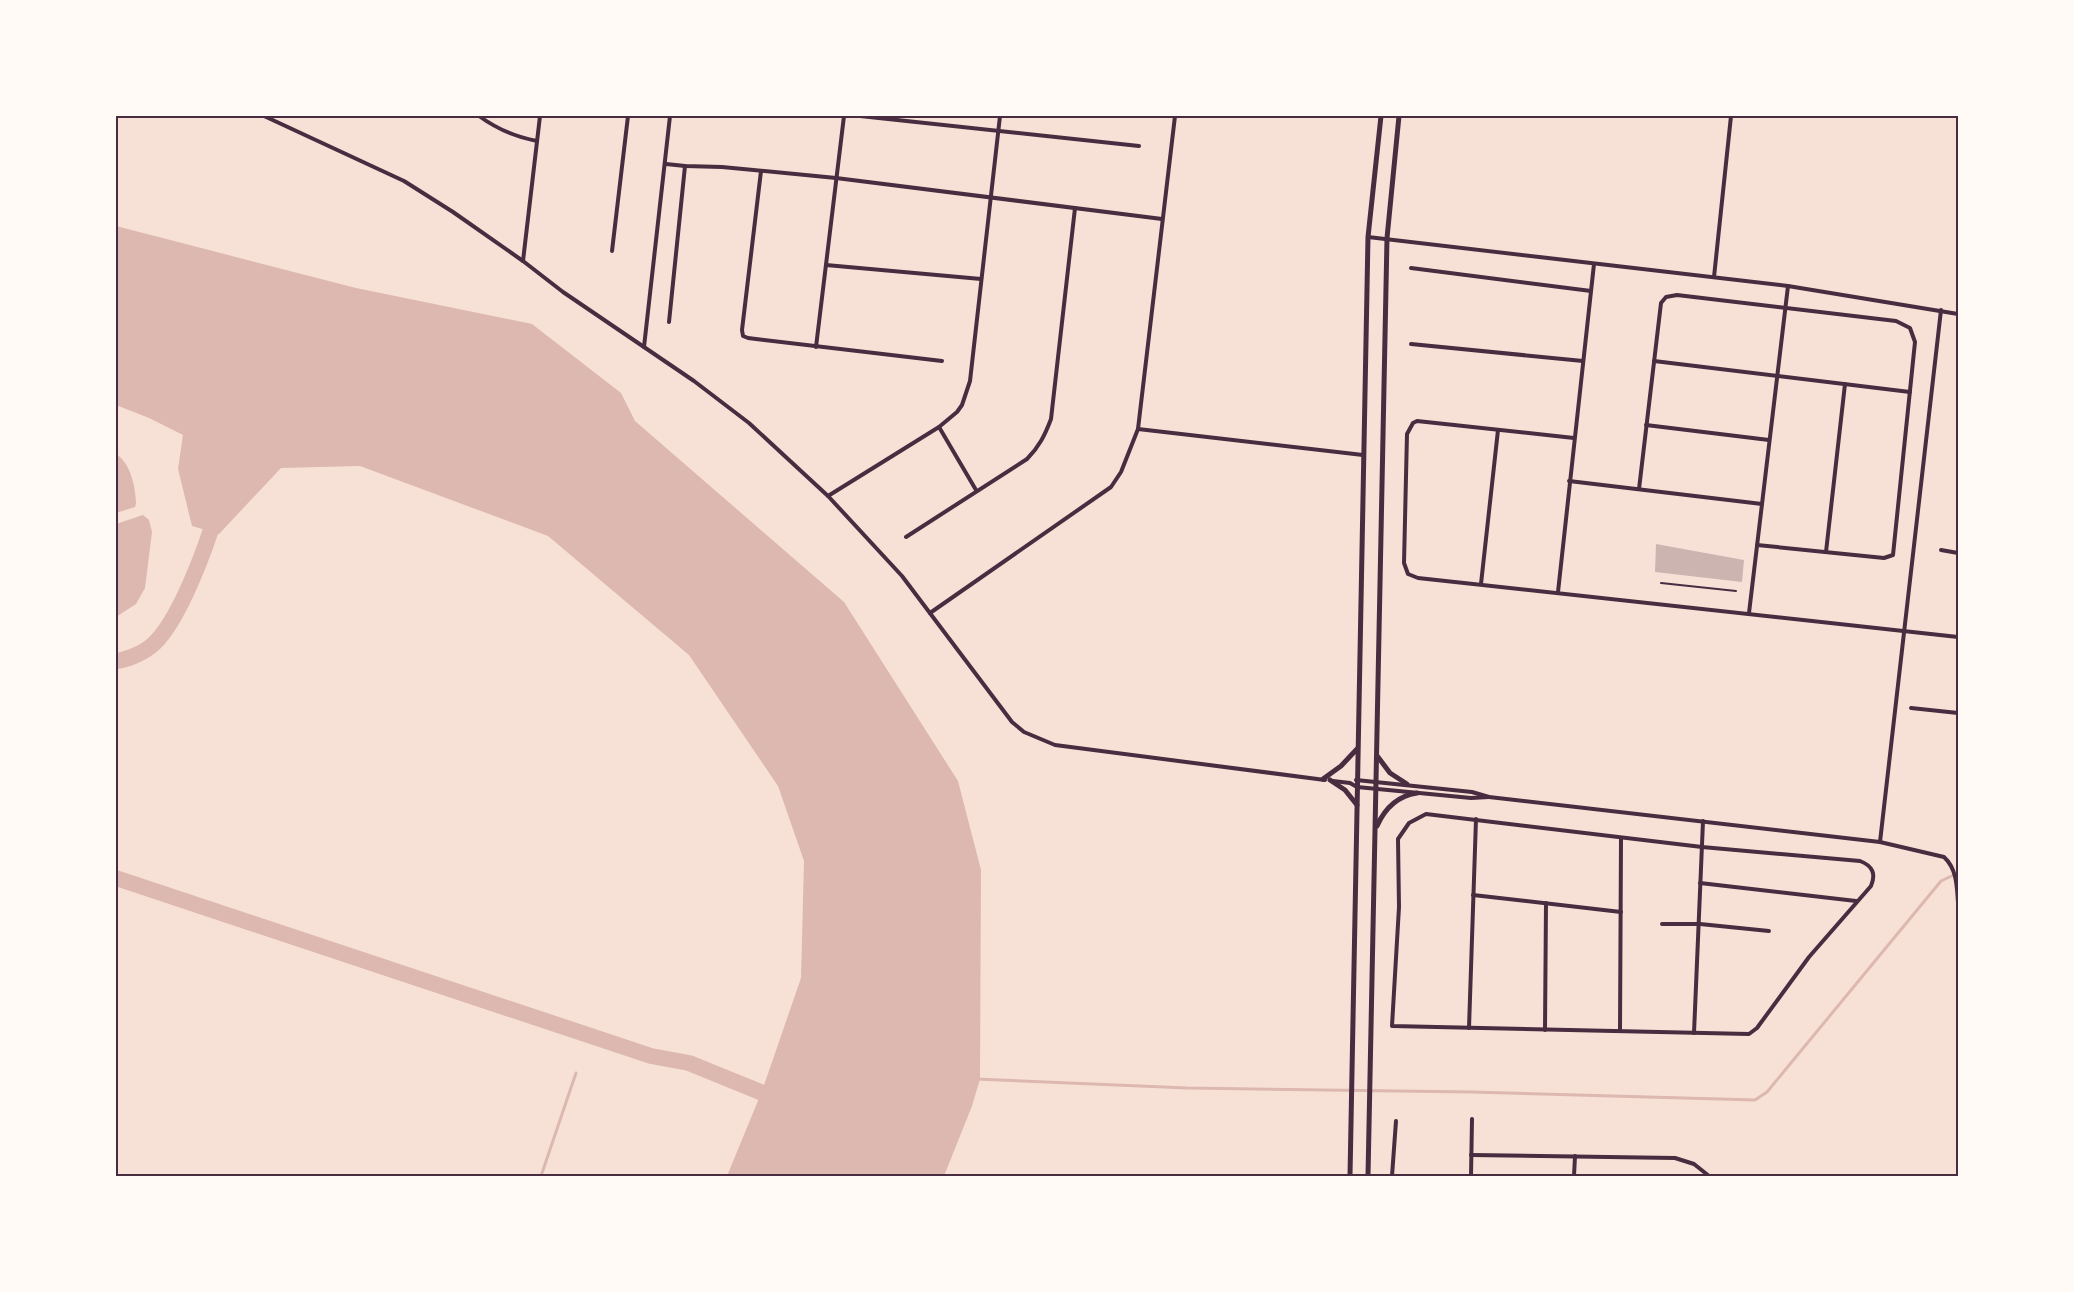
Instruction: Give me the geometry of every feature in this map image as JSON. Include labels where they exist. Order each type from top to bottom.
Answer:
[{"type":"street","points":[[264,116],[404,181],[453,212],[523,261],[562,292],[644,346],[749,423],[828,496],[902,576],[1012,722],[1038,740],[1090,751],[1323,779],[1350,783],[1357,787],[1471,798],[1489,797],[1880,842],[1944,857],[1956,877],[1959,903]]},
{"type":"street","points":[[479,116],[504,131],[537,141]]},
{"type":"street","points":[[523,261],[540,116]]},
{"type":"street","points":[[612,251],[628,116]]},
{"type":"street","points":[[644,346],[670,116]]},
{"type":"street","points":[[816,347],[844,116]]},
{"type":"street","points":[[860,116],[1139,146]]},
{"type":"street","points":[[828,496],[939,427],[957,412],[967,393],[1000,116]]},
{"type":"street","points":[[930,613],[1111,488],[1121,472],[1137,429],[1175,116]]},
{"type":"street","points":[[1350,1176],[1368,237],[1381,116]]},
{"type":"street","points":[[1368,1176],[1387,238],[1399,116]]},
{"type":"street","points":[[1714,277],[1731,116]]},
{"type":"street","points":[[666,164],[836,178],[1162,219]]},
{"type":"street","points":[[669,322],[685,166]]},
{"type":"street","points":[[761,171],[743,336],[816,347],[942,361]]},
{"type":"street","points":[[906,537],[1027,459],[1038,448],[1051,419],[1074,208]]},
{"type":"street","points":[[1368,237],[1788,286],[1959,314]]},
{"type":"street","points":[[1558,592],[1594,264]]},
{"type":"street","points":[[826,265],[981,279]]},
{"type":"street","points":[[1411,268],[1591,291]]},
{"type":"street","points":[[1749,613],[1788,286]]},
{"type":"street","points":[[1639,489],[1660,303],[1666,297],[1677,295],[1896,321],[1910,328],[1916,342],[1894,550],[1889,557],[1884,558],[1757,544]]},
{"type":"street","points":[[1880,842],[1941,310]]},
{"type":"street","points":[[1410,344],[1583,361]]},
{"type":"street","points":[[1654,360],[1910,392]]},
{"type":"street","points":[[1826,552],[1845,384]]},
{"type":"street","points":[[1574,438],[1417,421],[1410,425],[1407,434],[1404,563],[1408,574],[1412,577],[1959,637]]},
{"type":"street","points":[[1646,425],[1769,440]]},
{"type":"street","points":[[939,427],[976,490]]},
{"type":"street","points":[[1137,429],[1363,455]]},
{"type":"street","points":[[1480,584],[1498,430]]},
{"type":"street","points":[[1569,481],[1762,504]]},
{"type":"street","points":[[1941,550],[1959,553]]},
{"type":"street","points":[[1911,708],[1959,713]]},
{"type":"street","points":[[1323,779],[1341,766],[1358,748]]},
{"type":"street","points":[[1377,755],[1390,773],[1407,784]]},
{"type":"street","points":[[1350,783],[1357,779],[1407,784],[1472,792],[1489,797]]},
{"type":"street","points":[[1330,780],[1344,790],[1357,805]]},
{"type":"street","points":[[1375,830],[1391,804],[1404,795],[1417,793]]},
{"type":"street","points":[[1426,814],[1621,838],[1860,861],[1868,864],[1873,870],[1874,879],[1871,886],[1809,957],[1753,1032],[1744,1034],[1392,1026],[1399,907],[1398,839],[1409,822],[1426,814]]},
{"type":"street","points":[[1469,1028],[1476,819]]},
{"type":"street","points":[[1694,1033],[1703,821]]},
{"type":"street","points":[[1620,1031],[1621,838]]},
{"type":"street","points":[[1701,883],[1857,901]]},
{"type":"street","points":[[1473,895],[1621,912]]},
{"type":"street","points":[[1545,1029],[1546,903]]},
{"type":"street","points":[[1662,924],[1700,924],[1769,931]]},
{"type":"street","points":[[1471,1176],[1472,1119]]},
{"type":"street","points":[[1392,1176],[1396,1121]]},
{"type":"street","points":[[1471,1155],[1675,1158],[1694,1164],[1708,1176]]},
{"type":"street","points":[[1574,1176],[1575,1156]]},
{"type":"lane","points":[[1661,582],[1736,591]]},
{"type":"shaded area","points":[[116,226],[356,288],[532,324],[621,393],[635,421],[844,602],[958,781],[981,870],[980,1079],[972,1106],[944,1176],[727,1176],[762,1091],[801,978],[804,861],[778,786],[689,655],[548,536],[360,466],[281,468],[219,534],[192,526],[178,469],[183,435],[116,405]]},
{"type":"shaded area","points":[[116,454],[129,469],[136,503],[135,507],[116,513]]},
{"type":"shaded area","points":[[143,515],[149,520],[152,532],[145,588],[136,604],[116,617],[116,524]]},
{"type":"building","points":[[1656,544],[1744,560],[1742,582],[1655,572]]},
{"type":"waterway","points":[[116,661],[142,652],[161,637],[190,584],[217,510]]},
{"type":"waterway","points":[[975,1079],[1187,1088],[1472,1092],[1755,1100],[1767,1092],[1941,881],[1958,873]]},
{"type":"waterway","points":[[116,878],[651,1056],[689,1063],[780,1100]]},
{"type":"waterway","points":[[541,1176],[576,1073]]}]
